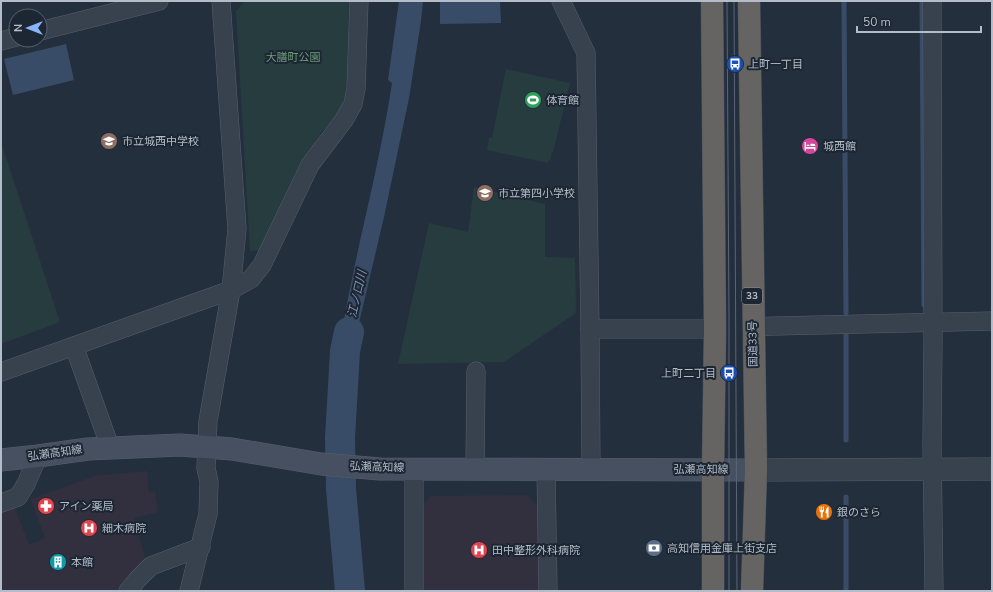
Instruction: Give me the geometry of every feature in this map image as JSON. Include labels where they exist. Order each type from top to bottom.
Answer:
[{"type":"highway","points":[[712,1],[715,329],[713,469],[714,591]]},
{"type":"highway","name":"国道33号","points":[[749,1],[756,470],[752,591]]},
{"type":"main road","name":"弘瀬高知線","points":[[1,460],[110,447],[180,444],[321,464],[354,467],[546,470],[756,470]]},
{"type":"street","points":[[48,29],[159,1]]},
{"type":"street","points":[[189,591],[208,514],[209,482],[206,468],[208,421],[231,290],[237,229],[221,1]]},
{"type":"street","points":[[1,372],[231,290],[251,279],[262,265],[310,165],[344,120],[353,104],[356,89],[359,1]]},
{"type":"street","points":[[561,1],[586,53],[591,469]]},
{"type":"street","points":[[932,1],[934,591]]},
{"type":"street","points":[[753,327],[992,321]]},
{"type":"street","points":[[590,329],[715,329]]},
{"type":"street","points":[[74,346],[110,447]]},
{"type":"street","points":[[475,469],[476,371]]},
{"type":"street","points":[[1,503],[18,496],[26,484],[38,456]]},
{"type":"street","points":[[414,469],[414,591]]},
{"type":"street","points":[[756,470],[992,469]]},
{"type":"street","points":[[546,470],[548,591]]},
{"type":"street","points":[[128,591],[151,566],[201,547]]},
{"type":"shaded area","name":"細木病院","points":[[147,471],[149,493],[155,491],[158,512],[134,518],[147,565],[123,591],[1,591],[1,511],[14,506],[29,545],[45,538],[31,499],[95,476]]},
{"type":"shaded area","name":"田中整形外科病院","points":[[527,495],[539,507],[539,591],[420,591],[422,506],[431,496]]},
{"type":"green space","name":"大膳町公園","points":[[245,1],[349,1],[347,91],[340,112],[321,133],[310,151],[260,250],[250,251],[236,11]]},
{"type":"green space","name":"体育館","points":[[506,69],[570,83],[553,152],[550,161],[548,160],[548,163],[487,150],[489,137],[492,138]]},
{"type":"green space","points":[[1,142],[60,322],[1,344]]},
{"type":"green space","points":[[474,187],[545,204],[545,257],[575,258],[576,313],[504,362],[398,364],[429,223],[468,232]]},
{"type":"water","points":[[399,1],[423,1],[421,21],[409,98],[384,217],[355,340],[350,374],[338,370],[341,337],[389,103],[392,83],[388,80]]},
{"type":"water","points":[[440,1],[500,1],[501,23],[440,24]]},
{"type":"water","points":[[66,44],[74,80],[13,95],[4,59]]},
{"type":"waterway","points":[[844,1],[846,313]]},
{"type":"waterway","points":[[922,1],[924,305]]},
{"type":"waterway","name":"江ノ口川","points":[[349,332],[345,351],[340,438],[341,489],[350,591]]},
{"type":"waterway","points":[[846,335],[846,440]]},
{"type":"waterway","points":[[846,497],[846,591]]},
{"type":"tram line","points":[[727,1],[729,591]]},
{"type":"tram line","points":[[734,1],[737,591]]},
{"type":"place","name":"上町一丁目","points":[[735,64]]},
{"type":"place","name":"体育館","points":[[533,100]]},
{"type":"place","name":"市立城西中学校","points":[[109,141]]},
{"type":"place","name":"城西館","points":[[810,146]]},
{"type":"place","name":"市立第四小学校","points":[[485,193]]},
{"type":"place","name":"上町二丁目","points":[[729,373]]},
{"type":"place","name":"アイン薬局","points":[[46,506]]},
{"type":"place","name":"銀のさら","points":[[824,512]]},
{"type":"place","name":"細木病院","points":[[89,528]]},
{"type":"place","name":"高知信用金庫上街支店","points":[[654,548]]},
{"type":"place","name":"田中整形外科病院","points":[[479,550]]},
{"type":"place","name":"本館","points":[[58,562]]}]
